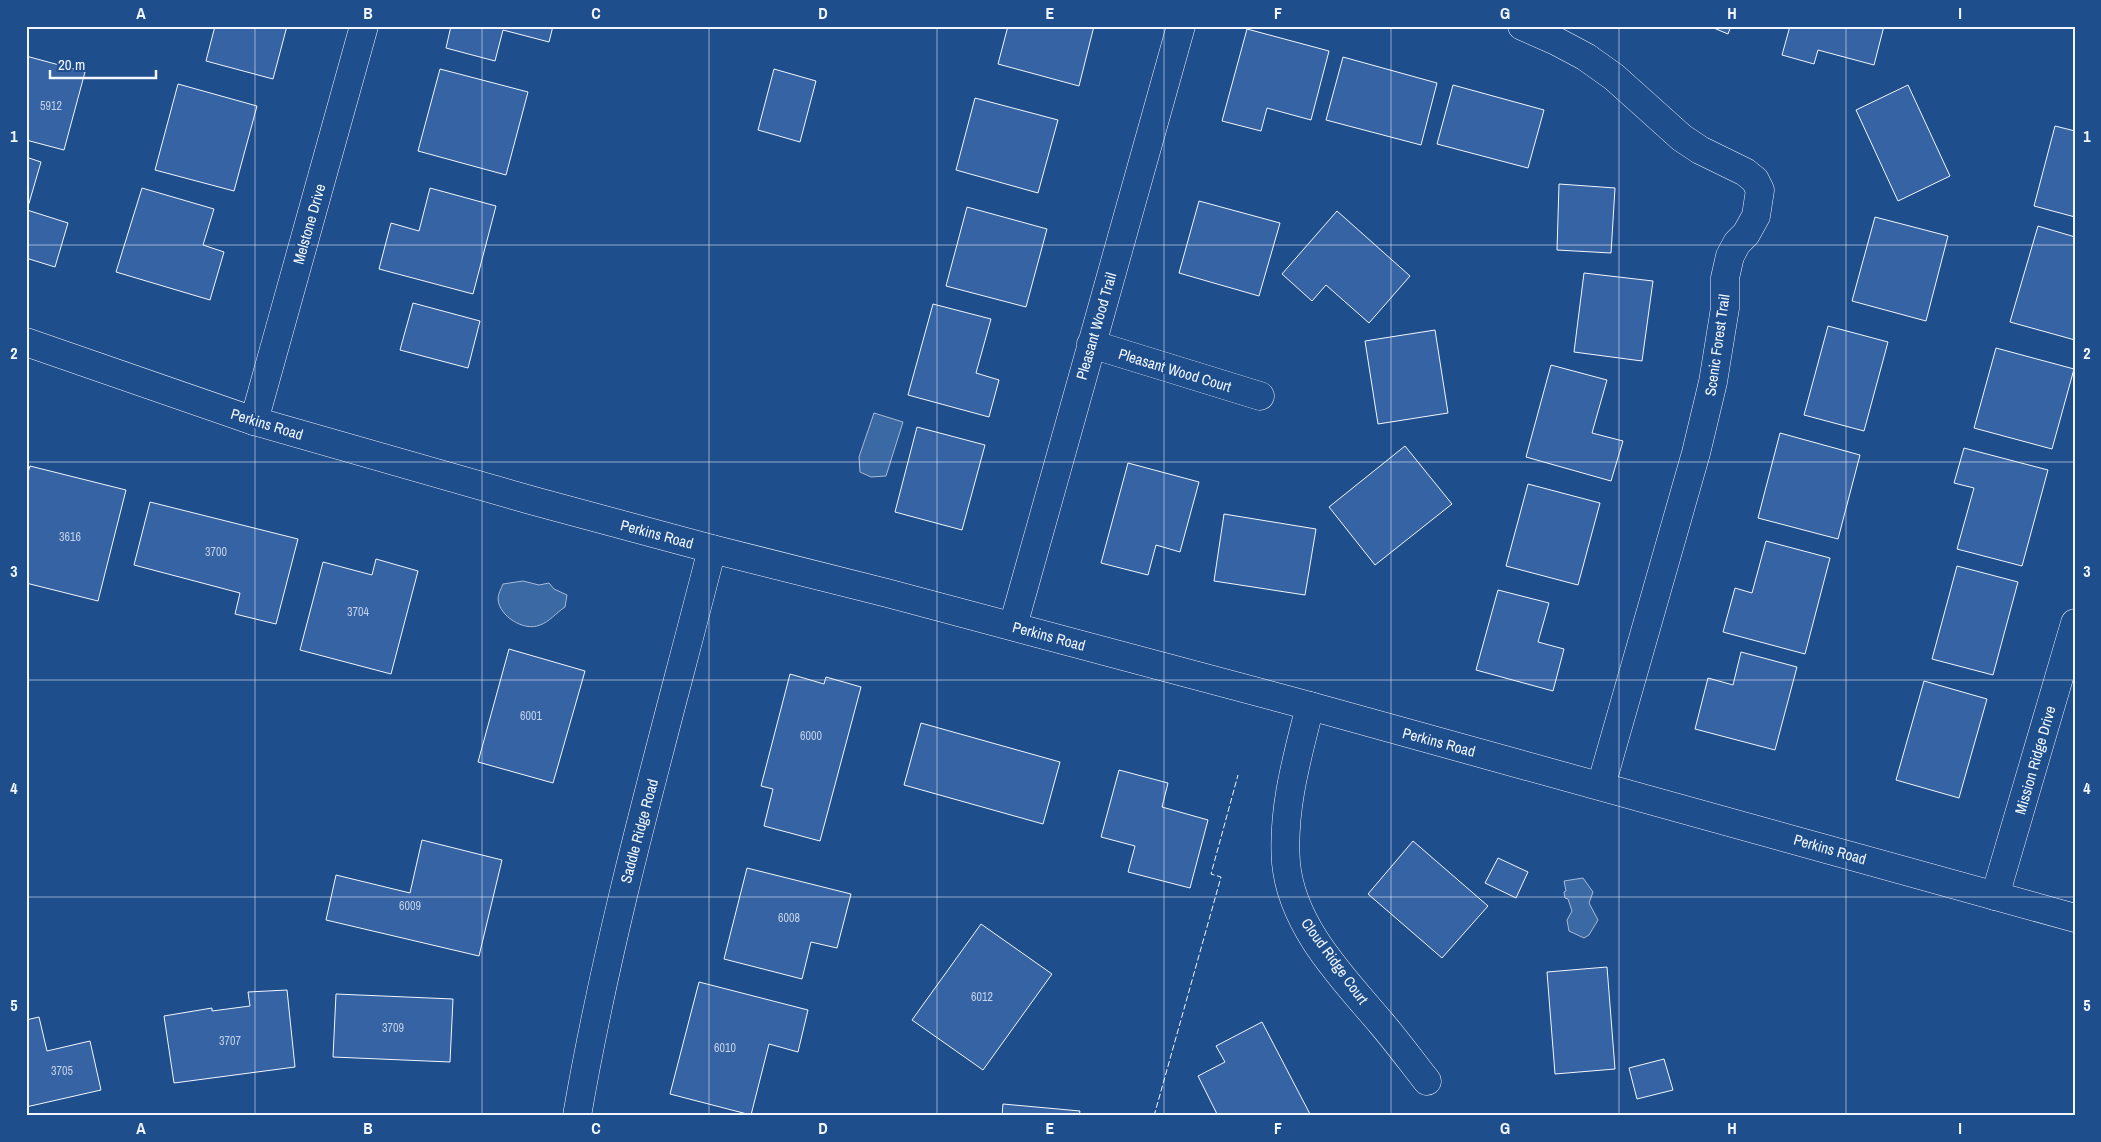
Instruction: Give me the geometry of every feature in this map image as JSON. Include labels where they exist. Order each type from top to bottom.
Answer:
[{"type":"street","name":"Melstone Drive","points":[[254,422],[364,26]]},
{"type":"street","name":"Pleasant Wood Trail","points":[[1013,626],[1181,26]]},
{"type":"street","name":"Scenic Forest Trail","points":[[1522,26],[1586,57],[1614,77],[1682,138],[1700,150],[1745,172],[1755,180],[1760,190],[1756,216],[1730,256],[1725,278],[1720,345],[1705,418],[1601,786]]},
{"type":"street","name":"Perkins Road","points":[[26,342],[254,422],[712,549],[1013,626],[1310,706],[2075,918]]},
{"type":"street","name":"Pleasant Wood Court","points":[[1091,344],[1260,396]]},
{"type":"street","name":"Saddle Ridge Road","points":[[577,1116],[617,915],[712,549]]},
{"type":"street","name":"Mission Ridge Drive","points":[[1995,896],[2074,630]]},
{"type":"street","name":"Cloud Ridge Court","points":[[1310,706],[1293,774],[1286,822],[1286,865],[1294,898],[1321,947],[1348,984],[1427,1081]]},
{"type":"water","points":[[874,413],[903,422],[886,476],[871,477],[860,472],[859,457]]},
{"type":"water","points":[[523,581],[539,585],[549,583],[554,589],[567,595],[565,607],[543,624],[534,627],[513,621],[499,605],[498,595],[503,584]]},
{"type":"water","points":[[1583,878],[1593,892],[1589,903],[1598,920],[1589,935],[1584,938],[1569,931],[1567,920],[1572,911],[1564,892],[1566,891],[1564,881]]},
{"type":"building","points":[[215,26],[287,26],[273,79],[206,61]]},
{"type":"building","points":[[451,26],[553,26],[549,42],[503,30],[495,61],[446,48]]},
{"type":"building","points":[[1008,26],[1094,26],[1079,86],[998,64]]},
{"type":"building","points":[[1709,26],[1731,26],[1728,34]]},
{"type":"building","points":[[1790,26],[1884,26],[1874,65],[1818,50],[1814,64],[1782,55]]},
{"type":"building","points":[[1247,29],[1329,51],[1311,120],[1267,108],[1261,131],[1222,121]]},
{"type":"building","points":[[26,56],[85,72],[64,150],[26,140]]},
{"type":"building","points":[[1343,57],[1437,83],[1421,145],[1326,120]]},
{"type":"building","points":[[440,69],[528,92],[506,175],[418,151]]},
{"type":"building","points":[[774,69],[816,81],[800,142],[758,130]]},
{"type":"building","points":[[178,84],[257,106],[234,191],[155,170]]},
{"type":"building","points":[[1453,85],[1544,110],[1528,168],[1437,144]]},
{"type":"building","points":[[1908,85],[1950,176],[1898,201],[1856,110]]},
{"type":"building","points":[[975,98],[1058,120],[1038,193],[956,170]]},
{"type":"building","points":[[2055,126],[2075,131],[2075,217],[2034,206]]},
{"type":"building","points":[[26,157],[41,162],[27,210],[68,223],[55,267],[26,258]]},
{"type":"building","points":[[1559,184],[1615,188],[1611,253],[1557,250]]},
{"type":"building","points":[[142,188],[214,209],[203,245],[224,252],[210,300],[116,272]]},
{"type":"building","points":[[430,188],[496,206],[473,294],[379,269],[391,223],[419,231]]},
{"type":"building","points":[[1199,201],[1280,223],[1259,296],[1179,273]]},
{"type":"building","points":[[967,207],[1047,229],[1026,307],[946,286]]},
{"type":"building","points":[[1337,211],[1410,276],[1369,323],[1326,285],[1312,301],[1282,274]]},
{"type":"building","points":[[1875,217],[1948,236],[1926,321],[1852,301]]},
{"type":"building","points":[[2038,226],[2075,237],[2075,340],[2010,322]]},
{"type":"building","points":[[1584,273],[1653,281],[1642,361],[1574,352]]},
{"type":"building","points":[[413,303],[480,321],[468,368],[400,350]]},
{"type":"building","points":[[933,304],[991,319],[976,373],[999,380],[989,417],[908,395]]},
{"type":"building","points":[[1828,326],[1888,342],[1864,431],[1804,415]]},
{"type":"building","points":[[1435,330],[1448,413],[1378,424],[1365,341]]},
{"type":"building","points":[[1996,348],[2074,369],[2052,449],[1974,428]]},
{"type":"building","points":[[1551,365],[1607,380],[1592,433],[1623,441],[1611,481],[1526,457]]},
{"type":"building","points":[[917,427],[985,445],[962,530],[895,512]]},
{"type":"building","points":[[1780,433],[1860,455],[1838,539],[1758,518]]},
{"type":"building","points":[[1405,446],[1452,504],[1375,565],[1329,507]]},
{"type":"building","points":[[1964,448],[2048,470],[2022,566],[1957,549],[1974,488],[1954,483]]},
{"type":"building","points":[[1128,463],[1199,482],[1180,552],[1156,545],[1148,575],[1101,563]]},
{"type":"building","points":[[30,466],[126,490],[98,601],[26,583],[26,479]]},
{"type":"building","points":[[1528,484],[1600,503],[1578,585],[1506,566]]},
{"type":"building","points":[[150,502],[298,539],[276,624],[235,614],[240,593],[134,565]]},
{"type":"building","points":[[1224,514],[1316,529],[1305,595],[1214,581]]},
{"type":"building","points":[[1766,541],[1830,558],[1805,654],[1723,632],[1735,588],[1752,593]]},
{"type":"building","points":[[376,559],[418,571],[391,674],[300,650],[323,562],[372,575]]},
{"type":"building","points":[[1957,566],[2018,582],[1993,675],[1932,659]]},
{"type":"building","points":[[1498,590],[1549,603],[1538,642],[1564,649],[1553,691],[1476,670]]},
{"type":"building","points":[[509,649],[585,671],[553,783],[478,762]]},
{"type":"building","points":[[1741,652],[1797,667],[1775,750],[1695,729],[1708,678],[1733,685]]},
{"type":"building","points":[[790,674],[824,684],[826,677],[861,687],[820,841],[764,826],[773,789],[761,786]]},
{"type":"building","points":[[1924,681],[1987,699],[1959,798],[1896,780]]},
{"type":"building","points":[[921,723],[1060,762],[1043,824],[904,785]]},
{"type":"building","points":[[1119,770],[1168,783],[1162,807],[1208,820],[1190,888],[1128,872],[1135,846],[1101,837]]},
{"type":"building","points":[[422,840],[502,860],[479,956],[326,920],[336,875],[410,893]]},
{"type":"building","points":[[1413,841],[1488,906],[1442,958],[1368,894]]},
{"type":"building","points":[[1498,858],[1528,872],[1516,898],[1485,883]]},
{"type":"building","points":[[747,868],[851,894],[837,948],[811,942],[802,979],[724,959]]},
{"type":"building","points":[[981,924],[1052,974],[983,1070],[912,1020]]},
{"type":"building","points":[[1607,967],[1615,1069],[1555,1074],[1547,972]]},
{"type":"building","points":[[699,982],[808,1010],[798,1052],[769,1044],[751,1115],[670,1094]]},
{"type":"building","points":[[287,990],[295,1067],[174,1083],[164,1016],[212,1008],[212,1011],[250,1006],[248,992]]},
{"type":"building","points":[[336,994],[453,999],[450,1062],[333,1057]]},
{"type":"building","points":[[39,1017],[47,1051],[90,1041],[101,1090],[26,1107],[26,1020]]},
{"type":"building","points":[[1262,1022],[1311,1116],[1218,1116],[1198,1076],[1225,1062],[1216,1046]]},
{"type":"building","points":[[1664,1059],[1673,1090],[1637,1099],[1629,1068]]},
{"type":"building","points":[[1003,1104],[1080,1111],[1079,1116],[1002,1116]]},
{"type":"fence","points":[[1154,1116],[1221,877],[1211,874],[1238,775]]}]
